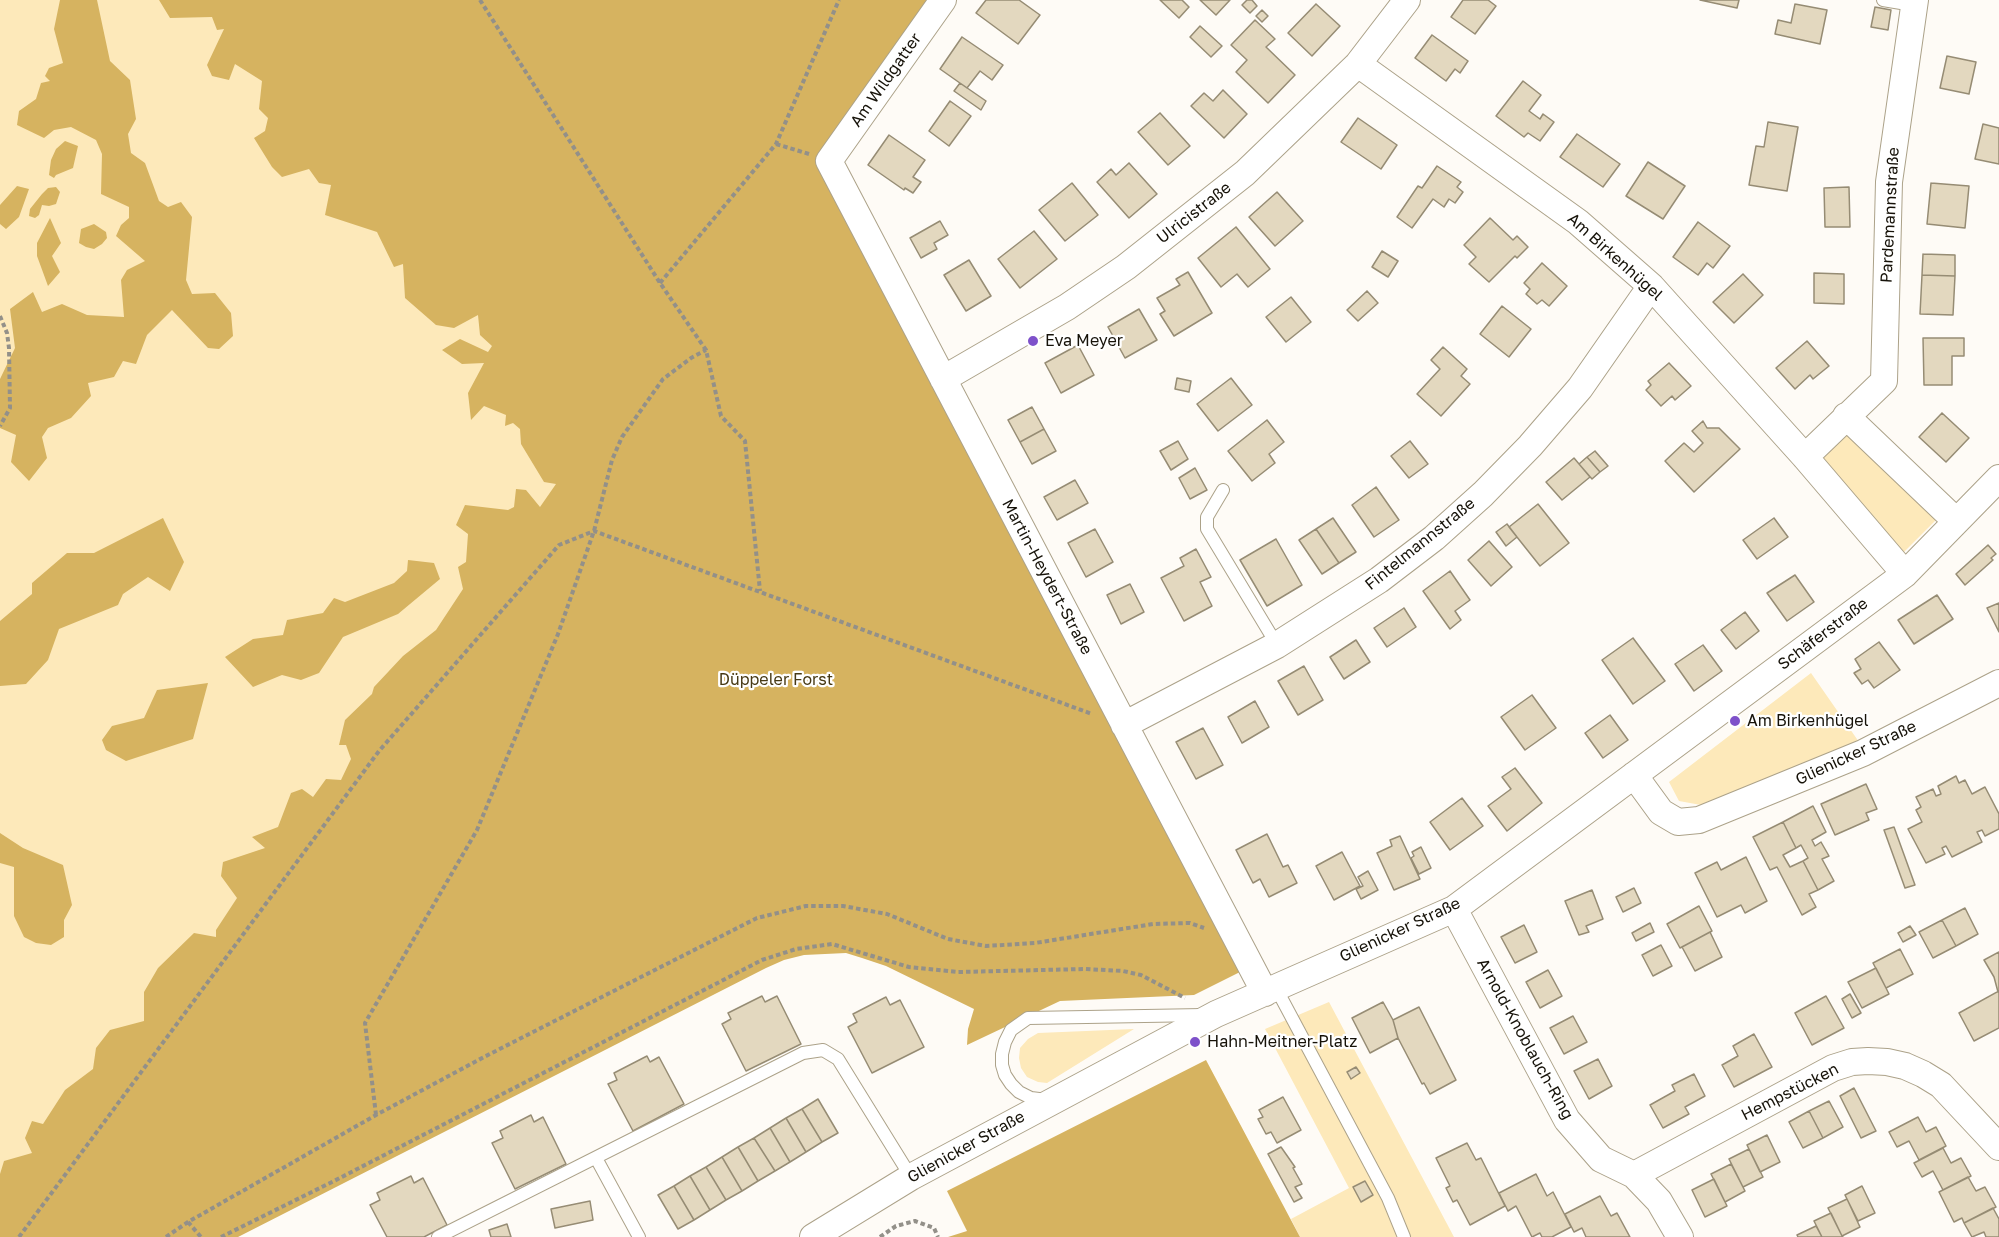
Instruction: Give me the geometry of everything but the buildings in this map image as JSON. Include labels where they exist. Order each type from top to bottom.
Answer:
[{"type":"street","name":"Am Wildgatter","points":[[829,161],[943,0]]},
{"type":"street","name":"Ulricistraße","points":[[943,380],[1068,307],[1126,267],[1245,172],[1358,64],[1407,0]]},
{"type":"street","name":"Pardemannstraße","points":[[1805,457],[1884,381],[1889,182],[1914,2]]},
{"type":"street","name":"Am Birkenhügel","points":[[1358,64],[1578,222],[1651,286],[1805,457],[1905,574]]},
{"type":"street","name":"Martin-Heydert-Straße","points":[[829,161],[1124,724],[1270,990]]},
{"type":"street","name":"Fintelmannstraße","points":[[1124,724],[1277,645],[1379,580],[1434,538],[1483,494],[1530,446],[1580,388],[1651,286]]},
{"type":"street","points":[[1846,416],[1956,521]]},
{"type":"street","name":"Schäferstraße","points":[[1634,775],[1905,574],[1999,478]]},
{"type":"street","name":"Glienicker Straße","points":[[813,1237],[910,1177],[1216,1014],[1454,909],[1634,775],[1661,812],[1678,822],[1699,820],[1863,753],[1999,683]]},
{"type":"street","name":"Arnold-Knoblauch-Ring","points":[[1454,909],[1567,1120],[1601,1159],[1634,1175],[1659,1201],[1680,1237]]},
{"type":"street","name":"Hempstücken","points":[[1634,1175],[1833,1068],[1852,1062],[1887,1062],[1905,1066],[1923,1074],[1941,1085],[1999,1147]]},
{"type":"lane","points":[[1883,0],[1914,2]]},
{"type":"lane","points":[[1223,490],[1207,517],[1207,529],[1277,645]]},
{"type":"lane","points":[[1270,990],[1388,1198],[1404,1237]]},
{"type":"lane","points":[[1057,1098],[1044,1100],[1031,1098],[1019,1092],[1005,1075],[1002,1054],[1005,1041],[1011,1030],[1028,1018],[1216,1014]]},
{"type":"lane","points":[[438,1237],[803,1053],[823,1050],[838,1059],[910,1177]]},
{"type":"lane","points":[[596,1158],[639,1237]]},
{"type":"path","points":[[480,0],[660,283],[706,350],[721,416],[745,441],[760,591]]},
{"type":"path","points":[[660,283],[776,144],[839,0]]},
{"type":"path","points":[[776,144],[829,161]]},
{"type":"path","points":[[0,316],[7,333],[9,348],[10,408],[0,426]]},
{"type":"path","points":[[376,1115],[365,1023],[477,830],[558,634],[594,531],[612,460],[622,437],[663,379],[706,350]]},
{"type":"path","points":[[19,1237],[379,751],[559,545],[594,531],[966,666],[1062,704]]},
{"type":"path","points":[[166,1237],[188,1222],[376,1115],[484,1057],[757,918],[806,906],[843,906],[887,914],[948,939],[986,946],[1035,943],[1143,925],[1190,922]]},
{"type":"path","points":[[221,1237],[762,960],[796,949],[832,944],[909,967],[958,972],[1085,969],[1123,971],[1141,975],[1216,1014]]},
{"type":"path","points":[[880,1237],[896,1226],[915,1221],[933,1228],[939,1237]]},
{"type":"path","points":[[188,1222],[201,1237]]},
{"type":"shaded area","points":[[0,0],[254,0],[593,464],[0,1209]]},
{"type":"shaded area","points":[[1846,428],[1939,517],[1901,555],[1820,457]]},
{"type":"shaded area","points":[[1811,673],[1859,742],[1701,805],[1679,801],[1669,782]]},
{"type":"shaded area","points":[[1329,1002],[1454,1237],[1300,1237],[1291,1219],[1349,1188],[1265,1029]]},
{"type":"shaded area","points":[[1134,1029],[1047,1083],[1027,1077],[1021,1068],[1020,1048],[1038,1033]]},
{"type":"green space","points":[[60,0],[97,0],[110,61],[130,80],[136,119],[128,134],[131,153],[145,163],[159,201],[168,207],[181,202],[192,217],[186,280],[192,294],[215,293],[231,313],[233,336],[219,349],[208,348],[172,310],[147,335],[136,364],[123,361],[114,377],[88,383],[91,396],[71,418],[48,428],[42,437],[47,458],[29,481],[11,462],[16,435],[0,428],[0,379],[15,348],[10,309],[33,292],[42,312],[62,304],[87,315],[124,317],[121,280],[127,270],[145,261],[116,236],[121,225],[129,218],[129,207],[101,194],[102,154],[96,140],[71,127],[54,130],[44,138],[17,125],[19,111],[36,99],[41,83],[50,81],[45,76],[49,68],[63,63],[54,29]]},
{"type":"green space","name":"Düppeler Forst","points":[[159,0],[929,0],[816,161],[1240,972],[1194,995],[1060,1001],[967,1045],[968,1029],[974,1009],[886,966],[862,958],[846,953],[804,955],[766,968],[238,1237],[0,1237],[0,1174],[4,1161],[32,1153],[25,1138],[32,1121],[43,1124],[65,1090],[93,1069],[96,1048],[110,1030],[144,1021],[144,992],[158,968],[194,933],[216,937],[216,930],[237,898],[221,876],[223,862],[265,848],[252,837],[278,827],[291,793],[302,789],[313,797],[326,779],[341,780],[351,759],[346,745],[339,745],[345,720],[372,694],[374,687],[403,656],[436,630],[463,589],[458,567],[466,562],[468,534],[456,525],[465,505],[508,510],[514,507],[516,489],[526,490],[540,507],[556,484],[544,482],[521,444],[520,429],[513,423],[505,426],[506,415],[484,406],[471,420],[468,393],[484,363],[462,364],[442,350],[460,339],[488,352],[492,346],[480,335],[478,315],[454,328],[436,325],[405,298],[403,264],[394,267],[377,232],[325,215],[331,185],[319,183],[309,169],[282,177],[272,167],[254,138],[265,131],[268,118],[259,109],[262,81],[235,64],[229,80],[212,76],[207,65],[224,29],[217,30],[212,17],[170,18]]},
{"type":"green space","points":[[65,141],[78,146],[73,168],[54,178],[49,175],[51,160],[56,149]]},
{"type":"green space","points":[[17,186],[29,189],[19,217],[6,229],[0,224],[0,205]]},
{"type":"green space","points":[[56,187],[60,192],[56,204],[42,205],[39,215],[35,218],[29,216],[30,209],[42,194],[48,188]]},
{"type":"green space","points":[[50,218],[61,243],[52,256],[60,272],[48,286],[37,256],[37,243]]},
{"type":"green space","points":[[94,224],[106,232],[107,238],[94,249],[79,243],[81,229]]},
{"type":"green space","points":[[163,518],[184,562],[170,591],[148,577],[123,594],[118,605],[59,629],[48,660],[26,684],[0,686],[0,621],[32,594],[32,583],[67,553],[94,553]]},
{"type":"green space","points":[[408,560],[434,563],[440,579],[398,614],[343,637],[319,673],[301,680],[282,675],[253,687],[225,657],[253,639],[283,635],[287,620],[323,613],[334,598],[345,602],[394,583],[407,571]]},
{"type":"green space","points":[[208,683],[193,739],[126,761],[106,750],[102,740],[112,726],[144,718],[157,690]]},
{"type":"green space","points":[[0,833],[23,848],[63,865],[72,905],[64,920],[64,937],[51,945],[36,943],[24,937],[14,916],[14,867],[0,863]]},
{"type":"green space","points":[[1206,1060],[1300,1237],[948,1237],[967,1231],[947,1191]]},
{"type":"place","name":"Eva Meyer","points":[[1033,341]]},
{"type":"place","name":"Am Birkenhügel","points":[[1735,721]]},
{"type":"place","name":"Hahn-Meitner-Platz","points":[[1195,1042]]}]
